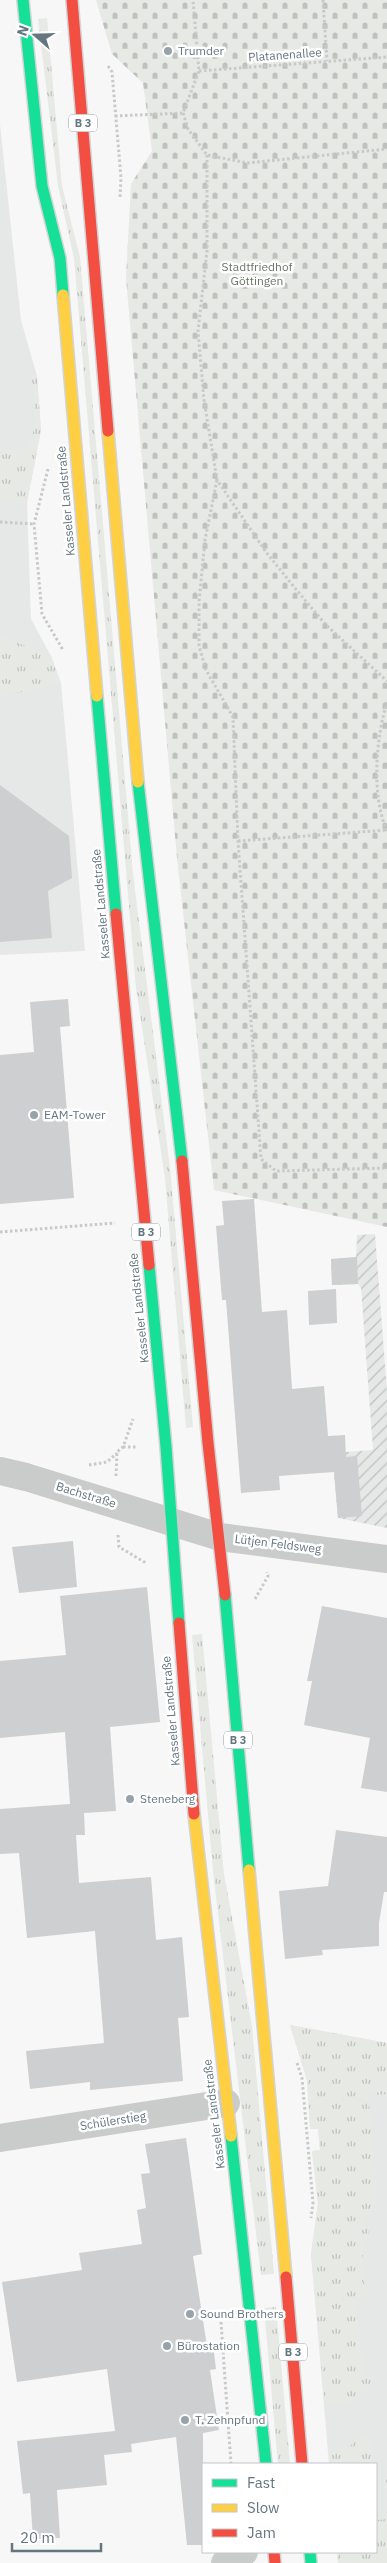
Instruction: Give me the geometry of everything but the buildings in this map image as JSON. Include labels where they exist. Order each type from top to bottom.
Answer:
[{"type":"main road","name":"Kasseler Landstraße","points":[[23,0],[42,186],[60,258],[120,966],[166,1447],[199,1868],[250,2300],[266,2463]]},
{"type":"main road","name":"B 3","points":[[72,0],[138,783],[155,941],[177,1106],[208,1434],[220,1537],[302,2463]]},
{"type":"street","name":"Bachstraße","points":[[0,1471],[26,1477],[171,1523]]},
{"type":"street","name":"Lütjen Feldsweg","points":[[171,1523],[220,1537],[387,1559]]},
{"type":"street","name":"Schülerstieg","points":[[0,2138],[226,2103]]},
{"type":"street","points":[[225,2563],[242,2553]]},
{"type":"path","points":[[193,0],[199,71],[183,113],[192,136],[206,155],[207,251],[198,331],[204,400],[217,480],[205,540],[199,602],[199,646],[206,670],[233,717],[238,840],[261,1158],[276,1171],[387,1168]]},
{"type":"path","points":[[322,0],[327,61]]},
{"type":"path","name":"Platanenallee","points":[[199,71],[387,56]]},
{"type":"path","points":[[115,116],[183,113]]},
{"type":"path","points":[[206,155],[247,163],[387,149]]},
{"type":"path","points":[[49,462],[34,524],[42,614],[65,653]]},
{"type":"path","points":[[217,480],[266,552],[294,588],[326,625],[387,681]]},
{"type":"path","points":[[0,522],[34,524]]},
{"type":"path","points":[[238,840],[387,831],[382,820],[377,754],[381,724],[387,702]]},
{"type":"path","points":[[0,1232],[121,1222]]},
{"type":"path","points":[[221,2334],[232,2463]]},
{"type":"shaded area","points":[[0,124],[21,320],[37,376],[41,430],[27,502],[31,619],[51,656],[61,683],[85,951],[0,955]]},
{"type":"shaded area","points":[[375,1234],[387,1391],[387,1528],[338,1518],[332,1453],[373,1450],[361,1288],[358,1284],[332,1285],[331,1259],[356,1257],[357,1235]]},
{"type":"shaded area","points":[[290,2025],[387,2043],[387,2563],[338,2563],[337,2553],[377,2553],[377,2463],[329,2463],[311,2254],[318,2203],[312,2151],[320,2150],[318,2129],[310,2129],[307,2080]]},
{"type":"green space","name":"Stadtfriedhof Göttingen","points":[[96,0],[387,0],[387,1227],[214,1190],[177,858],[126,278],[131,184],[152,151],[143,83],[112,54]]},
{"type":"green space","points":[[47,18],[62,186],[80,257],[133,874],[170,1168],[193,1427],[186,1428],[165,1178],[136,988],[74,258],[58,186],[38,19]]},
{"type":"green space","points":[[30,374],[37,376],[41,430],[27,502],[0,501],[0,452],[24,447],[30,442],[33,434],[34,403]]},
{"type":"green space","points":[[0,636],[51,656],[61,683],[0,697]]},
{"type":"green space","points":[[202,1634],[224,1874],[252,2026],[274,2274],[261,2275],[213,1871],[192,1635]]},
{"type":"green space","points":[[290,2025],[387,2043],[387,2094],[373,2095],[368,2090],[377,2199],[363,2226],[371,2226],[362,2261],[363,2278],[369,2297],[355,2297],[364,2377],[377,2376],[355,2402],[325,2405],[311,2254],[318,2203],[312,2151],[320,2150],[318,2129],[310,2129],[307,2080]]},
{"type":"green space","points":[[276,2307],[290,2463],[278,2463],[264,2308]]},
{"type":"green space","points":[[361,2435],[369,2436],[372,2463],[329,2463],[333,2449],[350,2446]]},
{"type":"green space","points":[[387,2519],[387,2563],[338,2563],[337,2553],[377,2553],[377,2520]]},
{"type":"traffic: fast","points":[[23,0],[42,186],[60,258],[63,295]]},
{"type":"traffic: fast","points":[[97,696],[116,914]]},
{"type":"traffic: fast","points":[[138,782],[182,1161]]},
{"type":"traffic: fast","points":[[149,1265],[166,1447],[179,1623]]},
{"type":"traffic: fast","points":[[225,1595],[249,1870]]},
{"type":"traffic: fast","points":[[231,2136],[266,2463]]},
{"type":"traffic: fast","points":[[310,2553],[311,2563]]},
{"type":"traffic: slow","points":[[63,295],[97,696]]},
{"type":"traffic: slow","points":[[108,431],[138,782]]},
{"type":"traffic: slow","points":[[194,1814],[231,2136]]},
{"type":"traffic: slow","points":[[249,1870],[286,2277]]},
{"type":"traffic: jam","points":[[72,0],[108,431]]},
{"type":"traffic: jam","points":[[116,914],[149,1265]]},
{"type":"traffic: jam","points":[[182,1161],[208,1443],[225,1595]]},
{"type":"traffic: jam","points":[[179,1623],[194,1814]]},
{"type":"traffic: jam","points":[[286,2277],[302,2463]]},
{"type":"traffic: jam","points":[[274,2553],[275,2563]]},
{"type":"place","name":"Trumder","points":[[168,51]]},
{"type":"place","name":"EAM-Tower","points":[[34,1115]]},
{"type":"place","name":"Steneberg","points":[[130,1799]]},
{"type":"place","name":"Sound Brothers","points":[[190,2314]]},
{"type":"place","name":"Bürostation","points":[[167,2346]]},
{"type":"place","name":"T. Zehnpfund","points":[[185,2420]]}]
